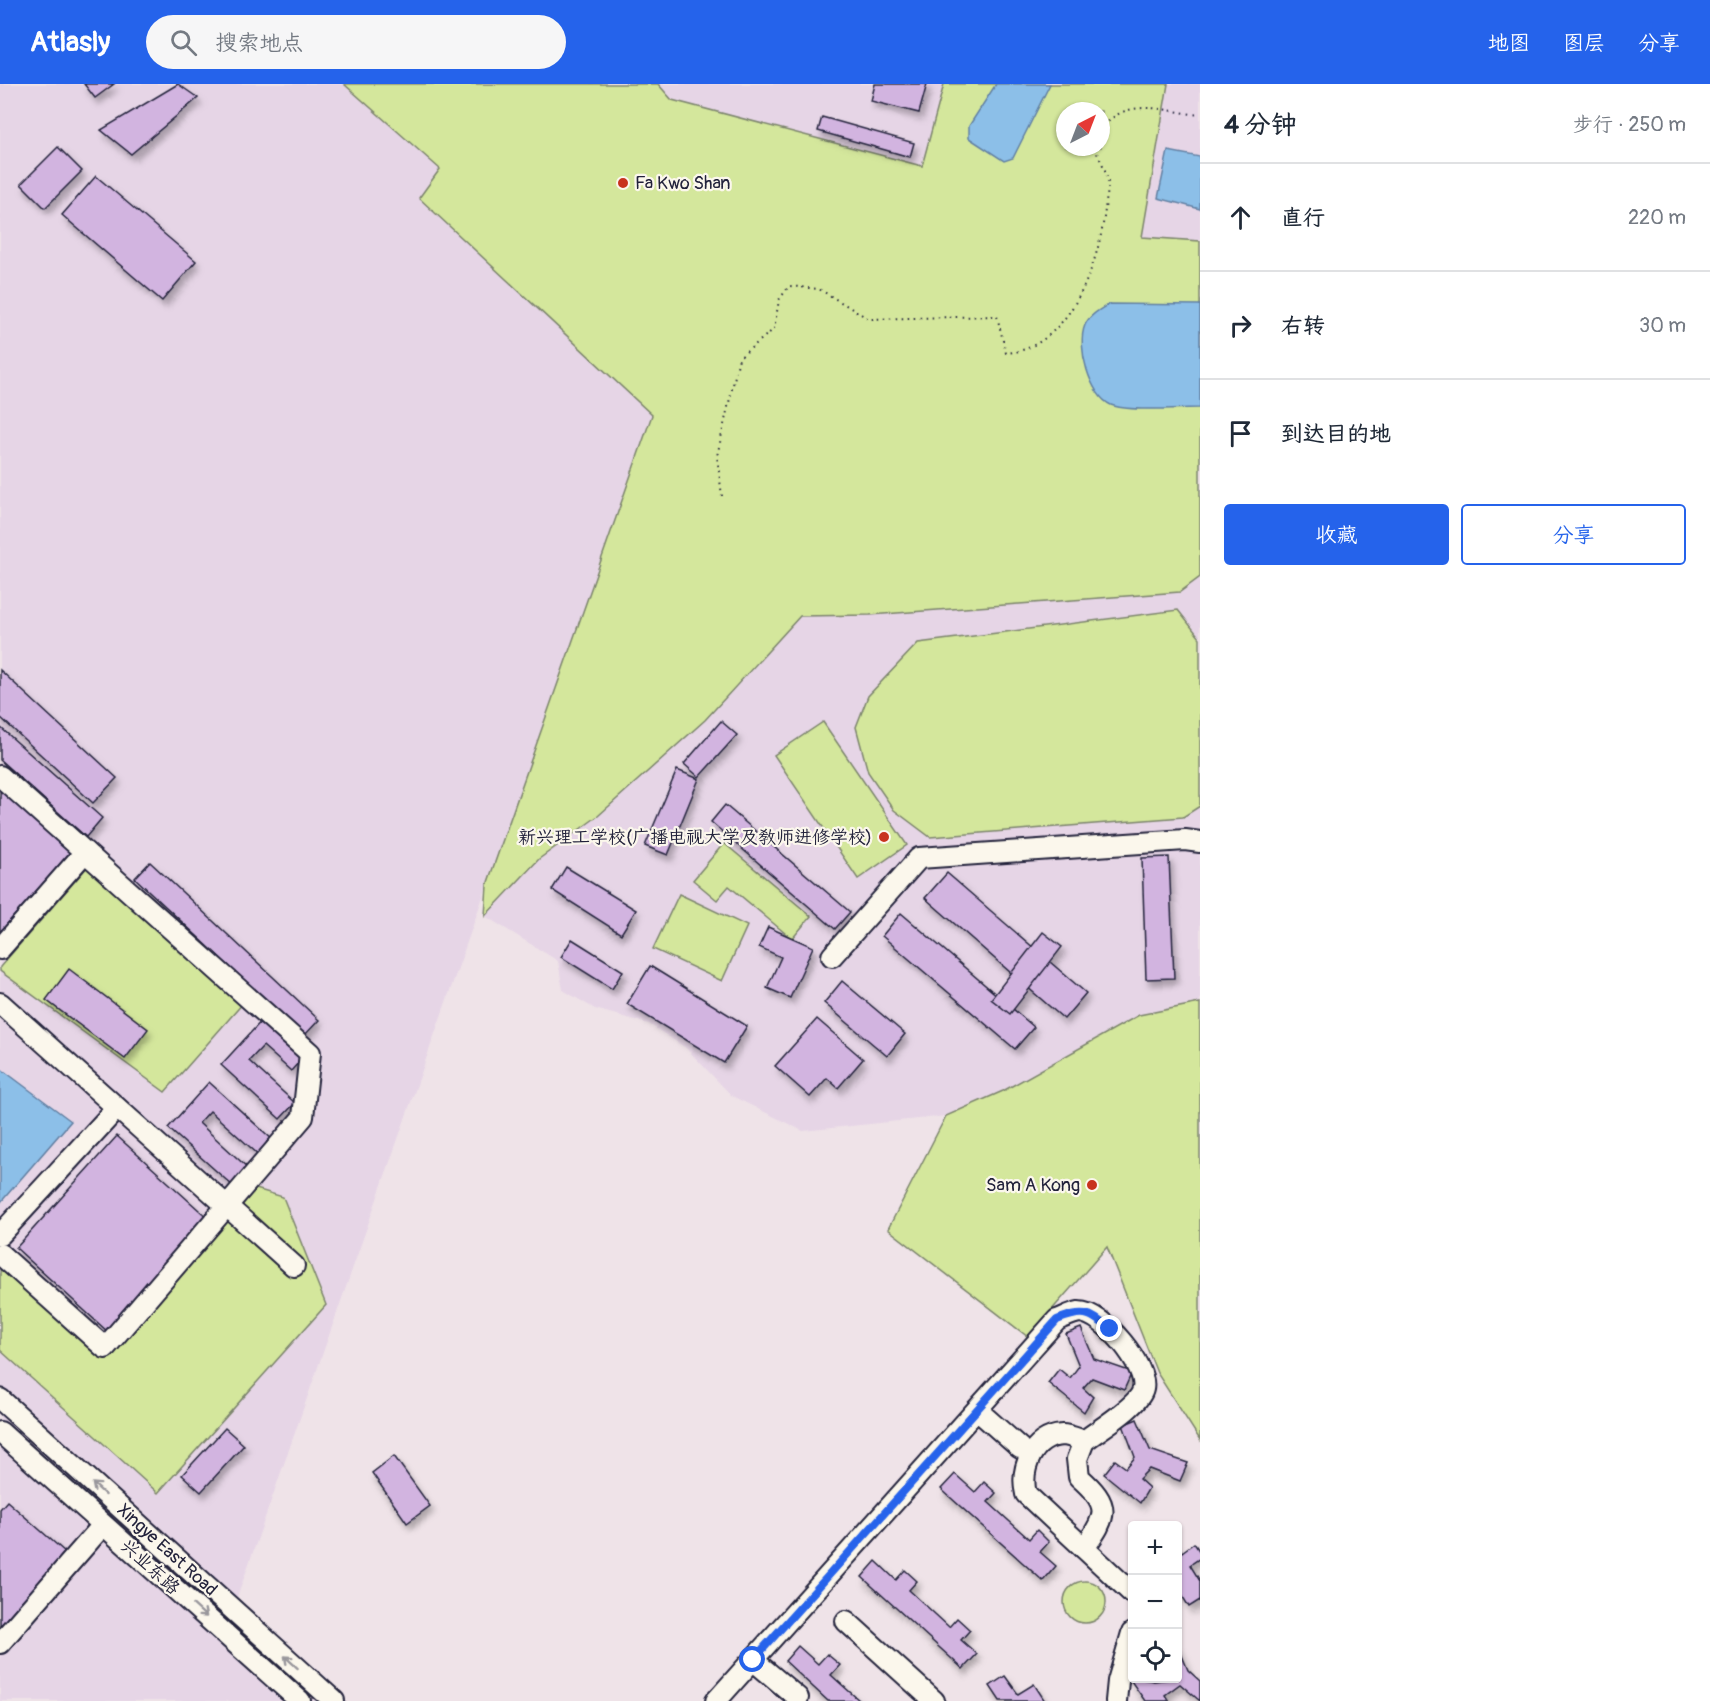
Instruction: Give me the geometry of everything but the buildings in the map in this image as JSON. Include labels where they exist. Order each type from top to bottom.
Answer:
[{"type":"street","points":[[0,776],[310,1053],[303,1117],[105,1348],[0,1254]]},
{"type":"street","points":[[832,956],[919,858],[1185,840],[1200,842]]},
{"type":"street","points":[[0,949],[85,852]]},
{"type":"street","points":[[2,1008],[294,1266]]},
{"type":"street","points":[[0,1234],[117,1108]]},
{"type":"street","points":[[723,1699],[753,1660],[1057,1320],[1078,1312],[1094,1316],[1110,1329],[1135,1359],[1142,1372],[1144,1388],[1139,1399],[1084,1441],[1077,1460],[1079,1477],[1090,1487],[1103,1510],[1102,1525],[1084,1548]]},
{"type":"street","name":"Xingye East Road","points":[[0,1399],[334,1701]]},
{"type":"street","points":[[977,1410],[1020,1448]]},
{"type":"street","name":"兴业东路","points":[[0,1432],[300,1701]]},
{"type":"street","points":[[1084,1441],[1064,1435],[1047,1438],[1024,1465],[1023,1479],[1026,1494],[1128,1589]]},
{"type":"street","points":[[0,1643],[103,1525]]},
{"type":"street","points":[[846,1621],[934,1701]]},
{"type":"street","points":[[1116,1701],[1118,1681],[1128,1647]]},
{"type":"street","points":[[753,1660],[798,1698]]},
{"type":"path","points":[[1110,120],[1116,113],[1134,107],[1200,115]]},
{"type":"path","points":[[722,496],[717,456],[739,358],[774,329],[779,300],[789,286],[819,289],[869,319],[997,316],[1006,353],[1021,352],[1058,329],[1079,298],[1103,234],[1108,178],[1098,156]]},
{"type":"shaded area","points":[[0,84],[514,84],[420,198],[652,415],[233,1609],[334,1701],[0,1701]]},
{"type":"shaded area","points":[[658,84],[944,84],[922,166],[672,100]]},
{"type":"shaded area","points":[[1168,84],[1200,84],[1200,241],[1142,238]]},
{"type":"shaded area","name":"新兴理工学校(广播电视大学及教师进修学校)","points":[[1200,577],[1200,1003],[1139,1015],[1003,1091],[946,1116],[803,1131],[732,1096],[686,1048],[649,1024],[595,1009],[563,990],[558,961],[485,916],[539,859],[598,816],[705,720],[800,616],[870,615],[1180,592]]},
{"type":"green space","points":[[344,84],[658,84],[672,100],[922,166],[944,84],[1168,84],[1142,237],[1200,241],[1200,577],[1180,592],[870,615],[800,616],[705,720],[598,816],[539,859],[485,916],[487,885],[652,415],[419,198],[440,169]]},
{"type":"green space","points":[[1178,610],[1200,638],[1200,806],[1183,817],[930,837],[894,810],[868,772],[856,727],[868,696],[918,643]]},
{"type":"green space","points":[[823,722],[907,845],[858,879],[774,755]]},
{"type":"green space","points":[[724,843],[811,916],[792,939],[729,886],[717,900],[693,880]]},
{"type":"green space","points":[[89,865],[244,1002],[165,1092],[0,971],[0,967]]},
{"type":"green space","points":[[679,894],[747,926],[722,981],[653,949]]},
{"type":"green space","points":[[1200,1003],[1200,1440],[1157,1373],[1107,1247],[1028,1337],[888,1229],[946,1116],[1003,1091],[1139,1015]]},
{"type":"green space","points":[[256,1189],[283,1197],[326,1305],[158,1493],[0,1350],[0,1269],[105,1358]]},
{"type":"green space","points":[[1085,1581],[1100,1587],[1106,1602],[1100,1617],[1085,1623],[1070,1617],[1064,1602],[1070,1587]]},
{"type":"water","points":[[996,84],[1050,84],[1013,158],[1004,161],[969,138],[969,126]]},
{"type":"water","points":[[1168,151],[1200,157],[1200,209],[1158,198]]},
{"type":"water","points":[[1109,304],[1200,305],[1200,408],[1129,408],[1111,405],[1103,400],[1091,381],[1082,345],[1085,325],[1089,318]]},
{"type":"water","points":[[0,1068],[71,1121],[0,1203]]},
{"type":"place","name":"Fa Kwo Shan","points":[[623,183]]},
{"type":"place","name":"新兴理工学校(广播电视大学及教师进修学校)","points":[[884,837]]},
{"type":"place","name":"Sam A Kong","points":[[1092,1185]]},
{"type":"route","points":[[753,1660],[1057,1320],[1078,1312],[1094,1316],[1110,1329]]}]
